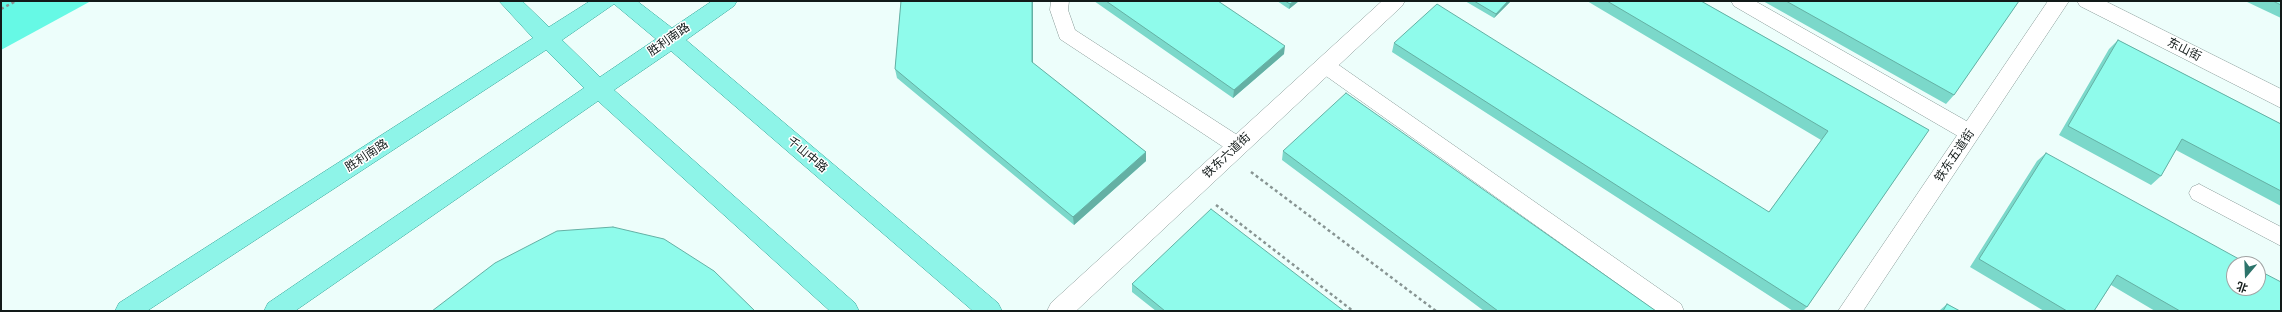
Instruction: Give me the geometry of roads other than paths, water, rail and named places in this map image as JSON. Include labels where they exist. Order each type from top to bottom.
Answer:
[{"type":"main road","points":[[508,1],[599,89],[847,311]]},
{"type":"main road","name":"胜利南路","points":[[127,311],[606,1]]},
{"type":"main road","name":"千山中路","points":[[623,1],[671,39],[990,311]]},
{"type":"main road","name":"胜利南路","points":[[276,311],[727,1]]},
{"type":"street","name":"铁东六道街","points":[[1059,311],[1395,1]]},
{"type":"street","name":"铁东五道街","points":[[1850,311],[2059,1]]},
{"type":"street","name":"东山街","points":[[2087,1],[2281,99]]},
{"type":"lane","points":[[1060,1],[1059,10],[1067,34],[1233,151]]},
{"type":"lane","points":[[1740,1],[1970,133]]},
{"type":"lane","points":[[1326,66],[1674,311]]},
{"type":"lane","points":[[2199,193],[2281,237]]}]
